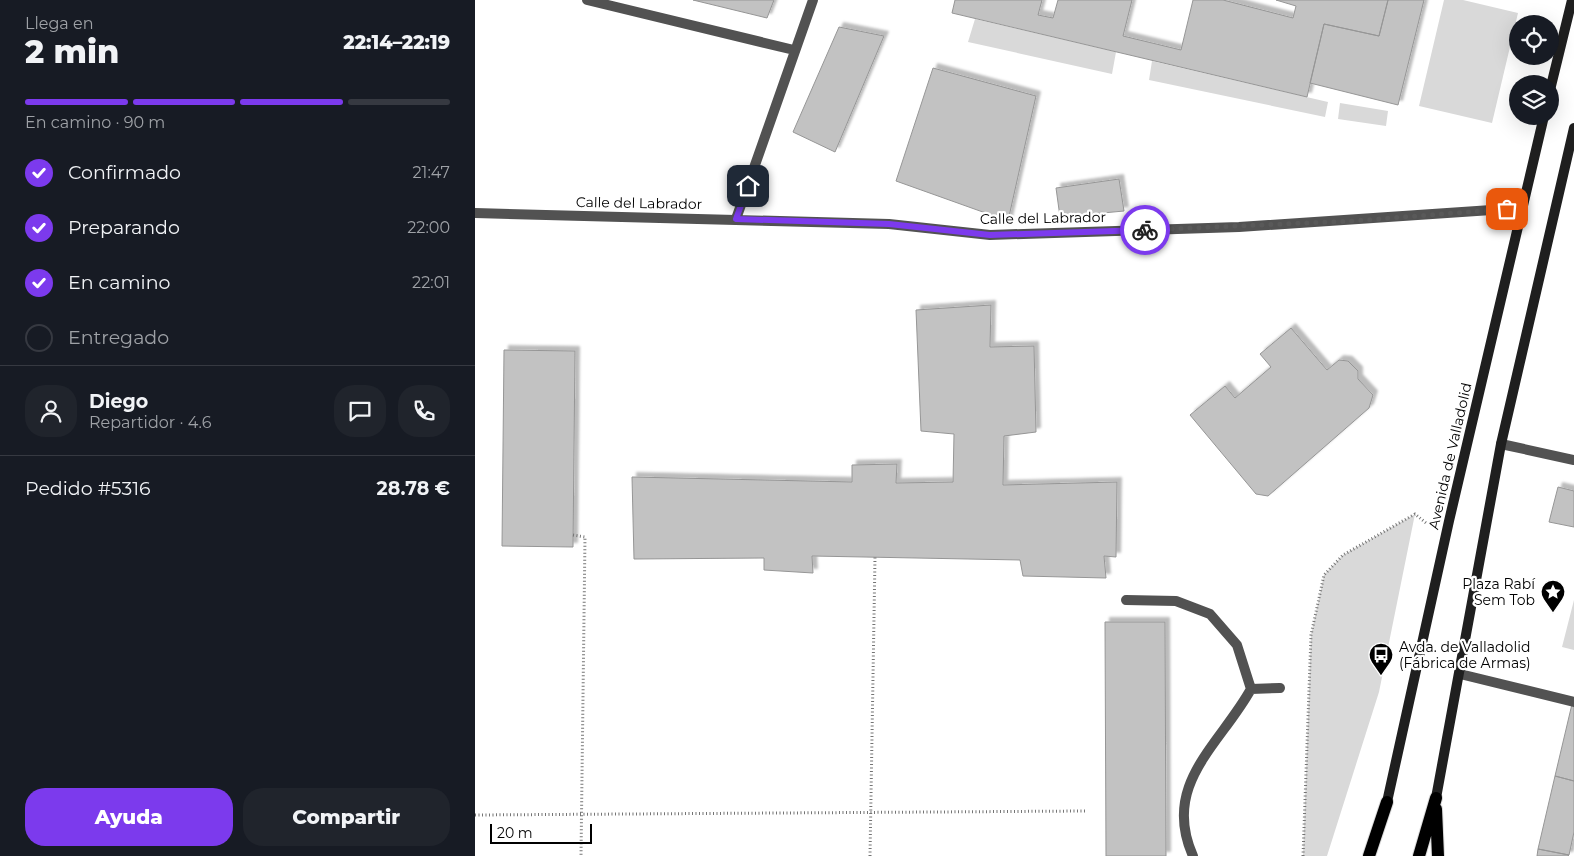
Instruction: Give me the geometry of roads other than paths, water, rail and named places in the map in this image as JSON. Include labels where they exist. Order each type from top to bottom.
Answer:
[{"type":"main road","points":[[1554,75],[1572,0]]},
{"type":"main road","name":"Avenida de Valladolid","points":[[1387,802],[1521,208],[1542,125]]},
{"type":"main road","points":[[1419,856],[1436,798],[1501,444],[1574,128]]},
{"type":"main road","points":[[1436,798],[1438,856]]},
{"type":"main road","points":[[1369,856],[1387,802]]},
{"type":"main road","points":[[1375,856],[1387,802]]},
{"type":"street","points":[[587,0],[794,50]]},
{"type":"street","points":[[736,219],[813,0]]},
{"type":"street","name":"Calle del Labrador","points":[[475,213],[889,224],[990,235],[1239,228],[1521,208]]},
{"type":"street","points":[[1501,444],[1574,460]]},
{"type":"street","points":[[1126,600],[1175,601],[1210,614],[1237,644],[1251,689],[1237,714],[1202,758],[1188,783],[1185,839],[1193,856]]},
{"type":"street","points":[[1460,674],[1574,702]]},
{"type":"street","points":[[1251,689],[1280,688]]},
{"type":"place","name":"Plaza Rabí Sem Tob","points":[[1553,613]]},
{"type":"place","name":"Avda. de Valladolid (Fábrica de Armas)","points":[[1381,676]]}]
